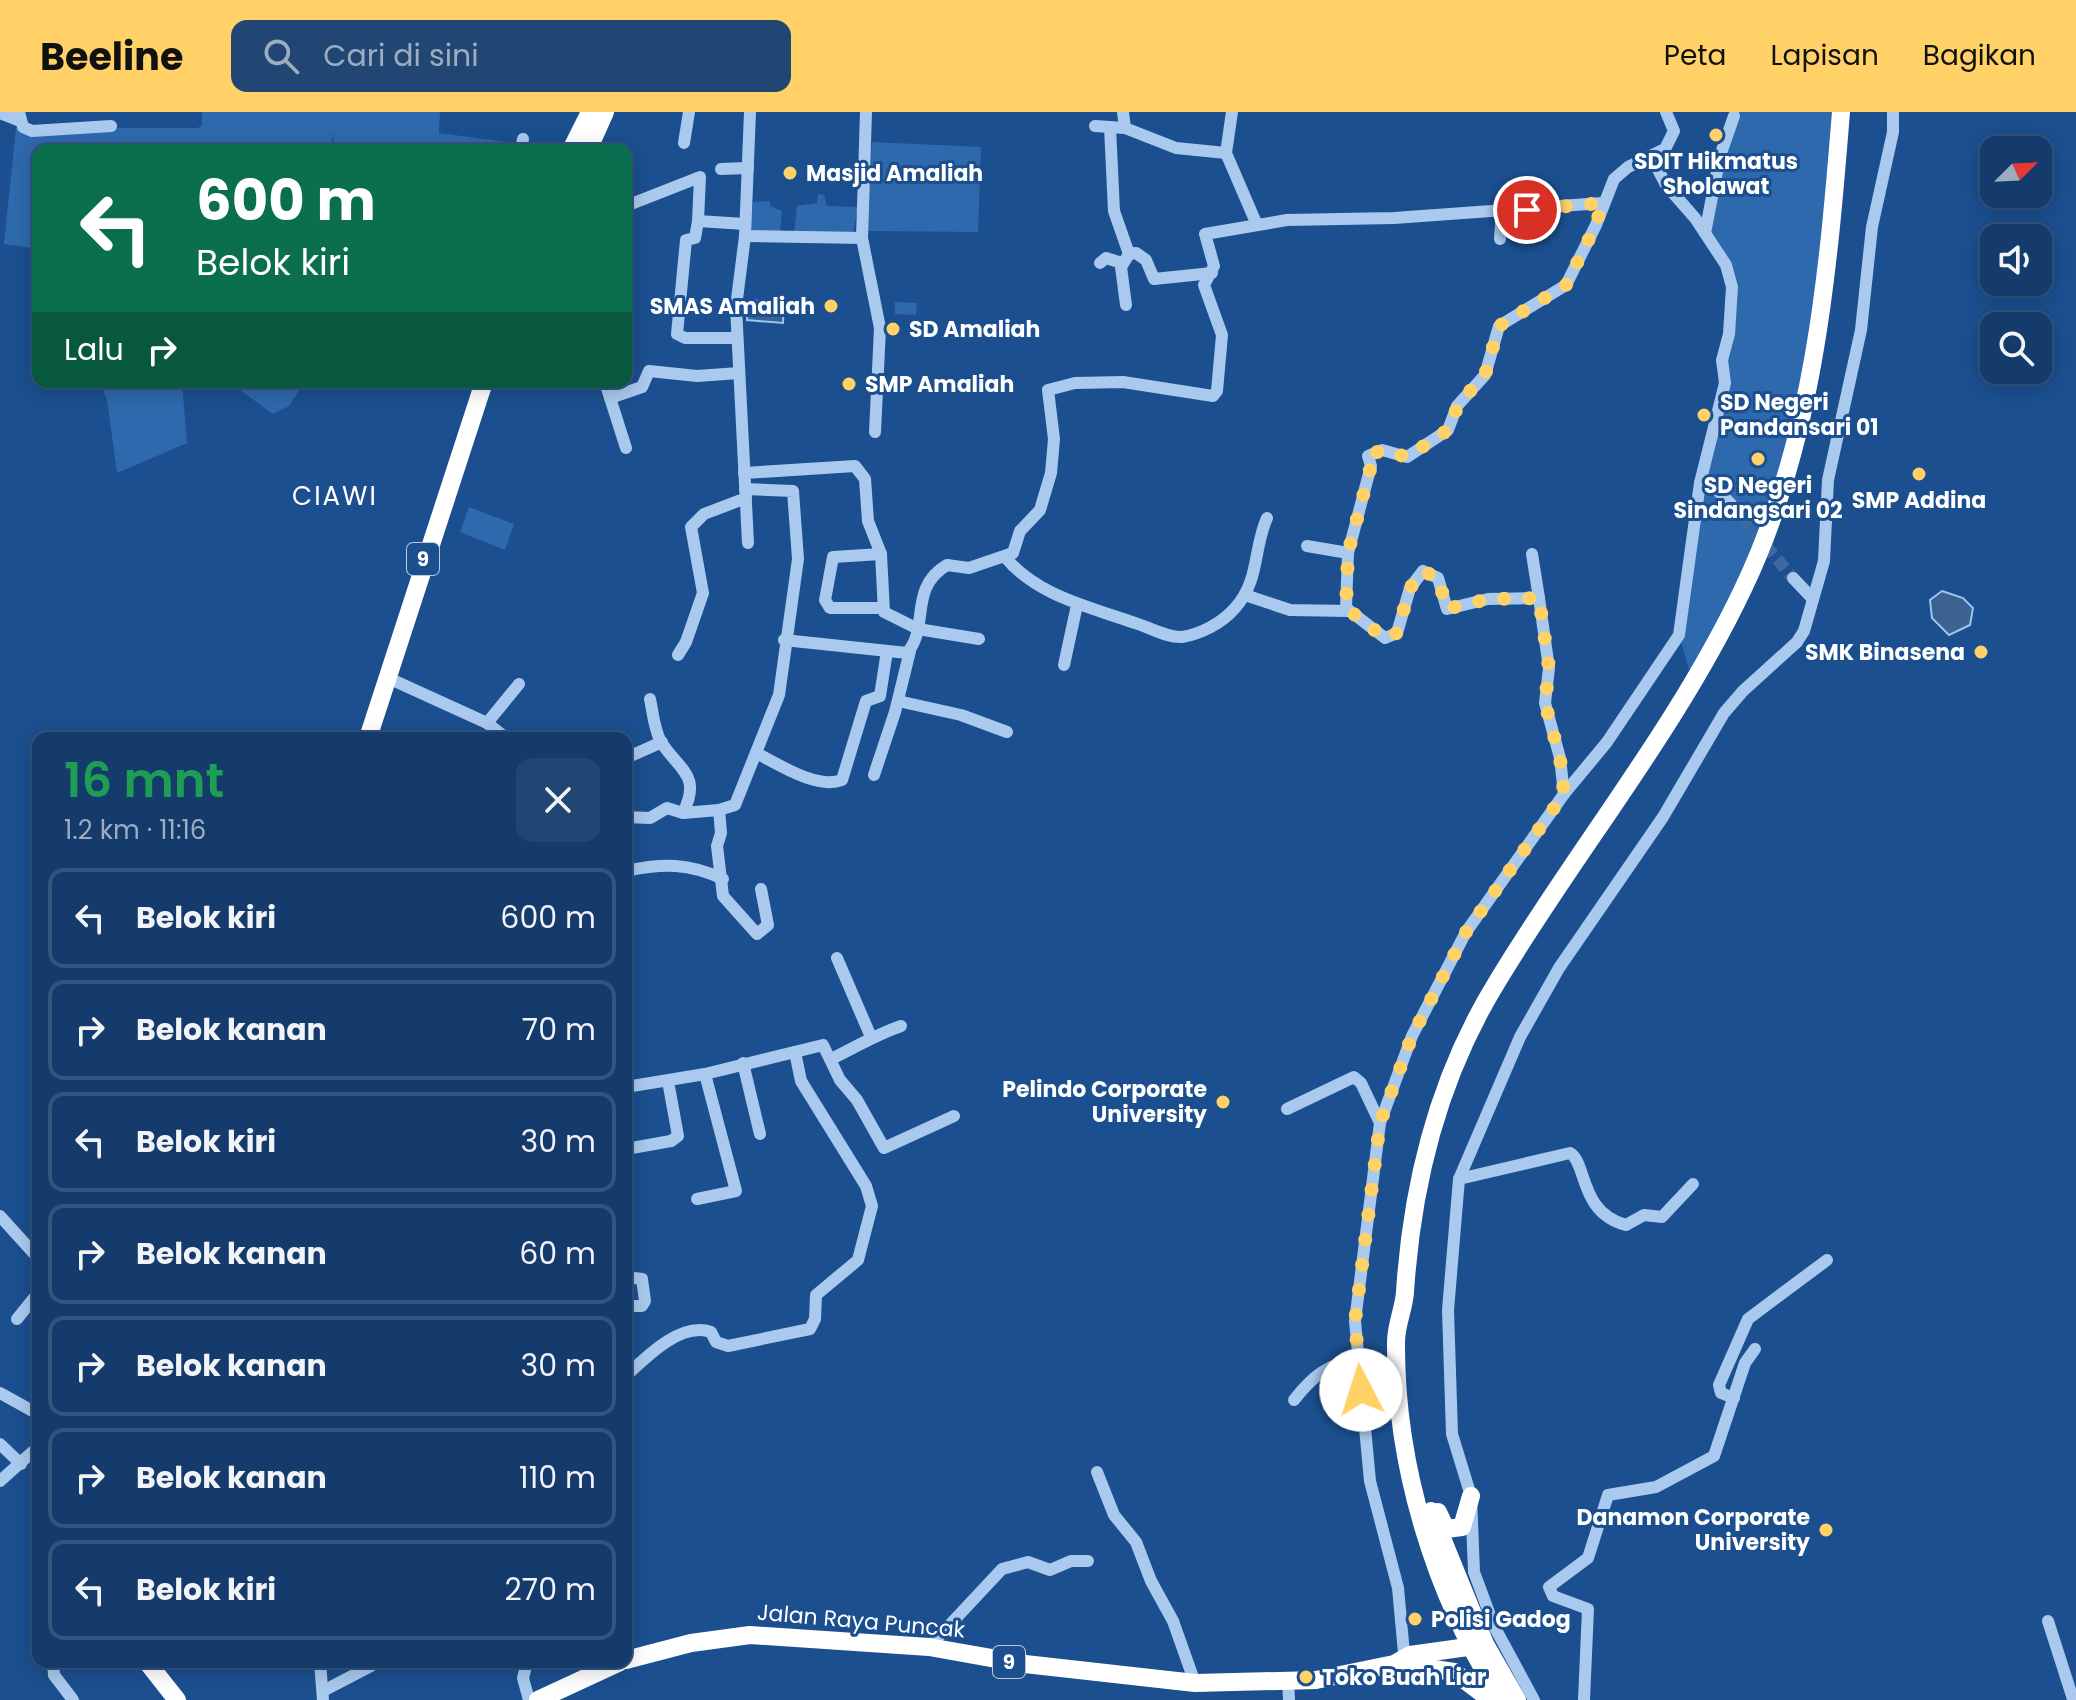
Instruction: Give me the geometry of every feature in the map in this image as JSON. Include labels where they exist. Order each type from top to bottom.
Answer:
[{"type":"highway","points":[[574,144],[590,112]]},
{"type":"highway","points":[[591,144],[605,112]]},
{"type":"highway","points":[[1517,1700],[1457,1614],[1426,1538],[1404,1438],[1396,1343],[1398,1318],[1404,1303],[1416,1190],[1437,1114],[1463,1047],[1496,983],[1686,695],[1742,592],[1771,520],[1804,409],[1818,329],[1830,250],[1841,112]]},
{"type":"highway","name":"9","points":[[370,732],[482,388]]},
{"type":"highway","points":[[1404,1303],[1409,1322],[1411,1408],[1426,1493],[1478,1646],[1502,1700]]},
{"type":"highway","points":[[1426,1493],[1443,1526],[1451,1530],[1465,1522],[1471,1496]]},
{"type":"highway","points":[[1444,1651],[1455,1634],[1457,1614]]},
{"type":"highway","name":"Jalan Raya Puncak","points":[[632,1658],[691,1643],[750,1635],[929,1647],[1025,1664],[1195,1683],[1316,1680],[1478,1646]]},
{"type":"highway","points":[[1401,1662],[1454,1672],[1491,1700]]},
{"type":"highway","points":[[152,1668],[177,1700]]},
{"type":"highway","points":[[538,1700],[607,1668]]},
{"type":"street","points":[[86,112],[88,128]]},
{"type":"street","points":[[684,143],[689,112]]},
{"type":"street","points":[[748,543],[736,307],[745,230],[750,112]]},
{"type":"street","points":[[866,112],[862,238],[880,328],[875,432]]},
{"type":"street","points":[[1123,112],[1125,128]]},
{"type":"street","points":[[1232,112],[1226,153],[1257,225]]},
{"type":"street","points":[[1539,598],[1488,599],[1447,609],[1438,578],[1423,571],[1410,588],[1402,623],[1393,636],[1385,638],[1349,611],[1345,599],[1348,553],[1371,466],[1368,456],[1382,450],[1407,457],[1446,432],[1459,403],[1485,375],[1498,329],[1526,307],[1563,288],[1619,173],[1665,149],[1673,136],[1666,112]]},
{"type":"street","points":[[1534,1700],[1494,1626],[1478,1585],[1472,1560],[1471,1496],[1453,1442],[1448,1310],[1459,1179],[1501,1077],[1540,999],[1663,817],[1724,713],[1743,691],[1797,642],[1824,561],[1828,475],[1861,330],[1872,227],[1893,132],[1893,112]]},
{"type":"street","points":[[0,113],[20,116],[25,129],[32,131],[111,126]]},
{"type":"street","points":[[1705,233],[1720,156],[1734,116]]},
{"type":"street","points":[[1095,126],[1125,128],[1176,148],[1226,153]]},
{"type":"street","points":[[1110,127],[1114,211],[1125,259],[1126,305]]},
{"type":"street","points":[[1401,1662],[1398,1588],[1370,1481],[1355,1321],[1380,1123],[1412,1036],[1466,932],[1564,794],[1607,742],[1679,635],[1700,483],[1725,383],[1722,360],[1729,334],[1732,287],[1726,265],[1666,185],[1651,156]]},
{"type":"street","points":[[721,169],[748,168]]},
{"type":"street","points":[[632,204],[700,177],[695,238],[686,240],[677,334],[685,338],[736,338]]},
{"type":"street","points":[[874,775],[918,629],[923,594],[940,569],[947,565],[969,568],[1015,551],[1020,531],[1037,515],[1047,491],[1054,439],[1048,390],[1075,383],[1123,382],[1204,397],[1213,396],[1217,391],[1222,335],[1204,285],[1212,273],[1214,258],[1205,234],[1257,225],[1349,216],[1394,218],[1602,203]]},
{"type":"street","points":[[1500,239],[1502,210]]},
{"type":"street","points":[[698,221],[745,230],[862,238]]},
{"type":"street","points":[[1100,263],[1106,258],[1125,259],[1136,253],[1143,257],[1154,279],[1212,273]]},
{"type":"street","points":[[610,398],[642,387],[649,371],[697,376],[739,373]]},
{"type":"street","points":[[607,388],[626,448]]},
{"type":"street","points":[[744,473],[849,465],[859,470],[866,484],[869,523],[881,554],[882,608]]},
{"type":"street","points":[[793,470],[793,485]]},
{"type":"street","points":[[1700,483],[1715,488],[1731,504]]},
{"type":"street","points":[[632,817],[650,818],[667,808],[683,813],[719,810],[735,805],[779,695],[784,640],[798,559],[793,491],[746,494],[704,514],[691,527],[703,593],[678,655]]},
{"type":"street","points":[[1005,557],[1023,576],[1077,605],[1181,637],[1220,622],[1245,595],[1257,568],[1258,541],[1267,518]]},
{"type":"street","points":[[1307,546],[1348,553]]},
{"type":"street","points":[[881,554],[833,557],[825,600],[830,608],[882,608],[918,629],[979,639]]},
{"type":"street","points":[[1532,554],[1549,668],[1545,703],[1560,758],[1564,794]]},
{"type":"street","points":[[1793,578],[1813,599]]},
{"type":"street","points":[[1245,595],[1290,610],[1349,611]]},
{"type":"street","points":[[1064,665],[1077,605]]},
{"type":"street","points":[[784,640],[841,643],[902,654],[910,651]]},
{"type":"street","points":[[756,753],[807,776],[835,782],[842,780],[866,701],[880,696],[887,651]]},
{"type":"street","points":[[386,677],[487,723],[498,732]]},
{"type":"street","points":[[487,723],[519,684]]},
{"type":"street","points":[[650,699],[662,742],[681,763],[689,781],[691,797],[683,813]]},
{"type":"street","points":[[898,701],[961,715],[1007,732]]},
{"type":"street","points":[[632,755],[662,742]]},
{"type":"street","points":[[719,810],[721,833],[717,846],[725,899],[757,934],[768,925],[761,889]]},
{"type":"street","points":[[632,870],[660,863],[674,864],[700,869],[723,879]]},
{"type":"street","points":[[831,1059],[869,1043],[871,1037],[837,958]]},
{"type":"street","points":[[871,1037],[901,1026]]},
{"type":"street","points":[[632,1086],[705,1074],[823,1045],[840,1080],[857,1100],[884,1148],[954,1116]]},
{"type":"street","points":[[632,1371],[661,1344],[702,1329],[711,1332],[716,1342],[728,1346],[810,1329],[815,1319],[816,1295],[858,1260],[867,1233],[870,1196],[807,1093],[797,1068],[795,1052]]},
{"type":"street","points":[[743,1063],[760,1134]]},
{"type":"street","points":[[697,1199],[736,1191],[705,1074]]},
{"type":"street","points":[[1287,1109],[1354,1077],[1380,1123]]},
{"type":"street","points":[[632,1148],[671,1141],[678,1136],[668,1081]]},
{"type":"street","points":[[1459,1179],[1570,1153],[1578,1159],[1589,1196],[1608,1216],[1626,1225],[1644,1215],[1662,1217],[1693,1184]]},
{"type":"street","points":[[0,1216],[32,1251]]},
{"type":"street","points":[[1734,1398],[1721,1393],[1719,1385],[1748,1319],[1827,1260]]},
{"type":"street","points":[[632,1278],[642,1279],[645,1301],[640,1307],[632,1306]]},
{"type":"street","points":[[17,1319],[32,1300]]},
{"type":"street","points":[[1584,1700],[1588,1609],[1553,1596],[1549,1587],[1588,1558],[1608,1495],[1656,1487],[1714,1456],[1745,1363],[1755,1349]]},
{"type":"street","points":[[1294,1400],[1319,1373],[1338,1363],[1358,1360]]},
{"type":"street","points":[[0,1393],[32,1411]]},
{"type":"street","points":[[0,1444],[21,1464]]},
{"type":"street","points":[[0,1481],[32,1453]]},
{"type":"street","points":[[1097,1472],[1111,1510],[1136,1542],[1151,1581],[1180,1635],[1195,1683]]},
{"type":"street","points":[[929,1647],[1002,1569],[1028,1562],[1050,1570],[1071,1561],[1088,1561]]},
{"type":"street","points":[[2048,1621],[2074,1696]]},
{"type":"street","points":[[53,1668],[54,1675],[73,1700]]},
{"type":"street","points":[[321,1668],[323,1695],[368,1668]]},
{"type":"street","points":[[526,1668],[523,1678],[529,1700]]},
{"type":"street","points":[[1288,1680],[1289,1700]]},
{"type":"shaded area","points":[[202,112],[440,112],[439,133],[513,143],[334,144],[333,132],[332,144],[32,144],[32,248],[4,244],[16,128],[198,128],[202,125]]},
{"type":"shaded area","points":[[1736,112],[1841,112],[1830,250],[1785,476],[1693,683],[1679,635],[1700,483],[1726,383],[1732,287],[1705,233]]},
{"type":"shaded area","points":[[872,142],[981,147],[978,232],[866,231]]},
{"type":"shaded area","points":[[818,194],[824,195],[827,206],[858,207],[853,234],[794,233],[797,206],[817,203]]},
{"type":"shaded area","points":[[770,201],[770,206],[782,211],[780,233],[756,233],[750,228],[753,202]]},
{"type":"shaded area","points":[[748,300],[784,303],[783,323],[747,320]]},
{"type":"shaded area","points":[[895,302],[917,303],[916,315],[895,314]]},
{"type":"shaded area","points":[[102,388],[182,388],[187,443],[117,473],[107,400]]},
{"type":"shaded area","points":[[237,388],[301,388],[289,406],[273,414]]},
{"type":"shaded area","points":[[469,507],[514,524],[505,550],[460,532]]},
{"type":"shaded area","points":[[1942,591],[1963,598],[1973,608],[1970,625],[1949,635],[1932,618],[1930,600]]},
{"type":"tunnel","points":[[1731,504],[1793,578]]},
{"type":"place","name":"SDIT Hikmatus Sholawat","points":[[1716,135]]},
{"type":"place","name":"Masjid Amaliah","points":[[790,173]]},
{"type":"place","name":"SMAS Amaliah","points":[[831,306]]},
{"type":"place","name":"SD Amaliah","points":[[893,329]]},
{"type":"place","name":"SMP Amaliah","points":[[849,384]]},
{"type":"place","name":"SD Negeri Pandansari 01","points":[[1704,415]]},
{"type":"place","name":"SD Negeri Sindangsari 02","points":[[1758,459]]},
{"type":"place","name":"SMP Addina","points":[[1919,474]]},
{"type":"place","name":"SMK Binasena","points":[[1981,652]]},
{"type":"place","name":"Pelindo Corporate University","points":[[1223,1102]]},
{"type":"place","name":"Danamon Corporate University","points":[[1826,1530]]},
{"type":"place","name":"Polisi Gadog","points":[[1415,1619]]},
{"type":"place","name":"Toko Buah Liar","points":[[1306,1677]]},
{"type":"district","name":"CIAWI","points":[[335,496]]},
{"type":"route","points":[[1361,1390],[1355,1321],[1380,1123],[1412,1036],[1466,932],[1507,870],[1564,794],[1560,758],[1545,703],[1549,668],[1543,607],[1539,598],[1488,599],[1447,609],[1440,581],[1423,571],[1410,588],[1397,633],[1385,638],[1346,608],[1348,553],[1356,511],[1371,466],[1370,453],[1382,450],[1407,457],[1446,432],[1459,403],[1479,386],[1485,375],[1499,326],[1526,307],[1563,288],[1596,225],[1602,203],[1527,210]]}]
